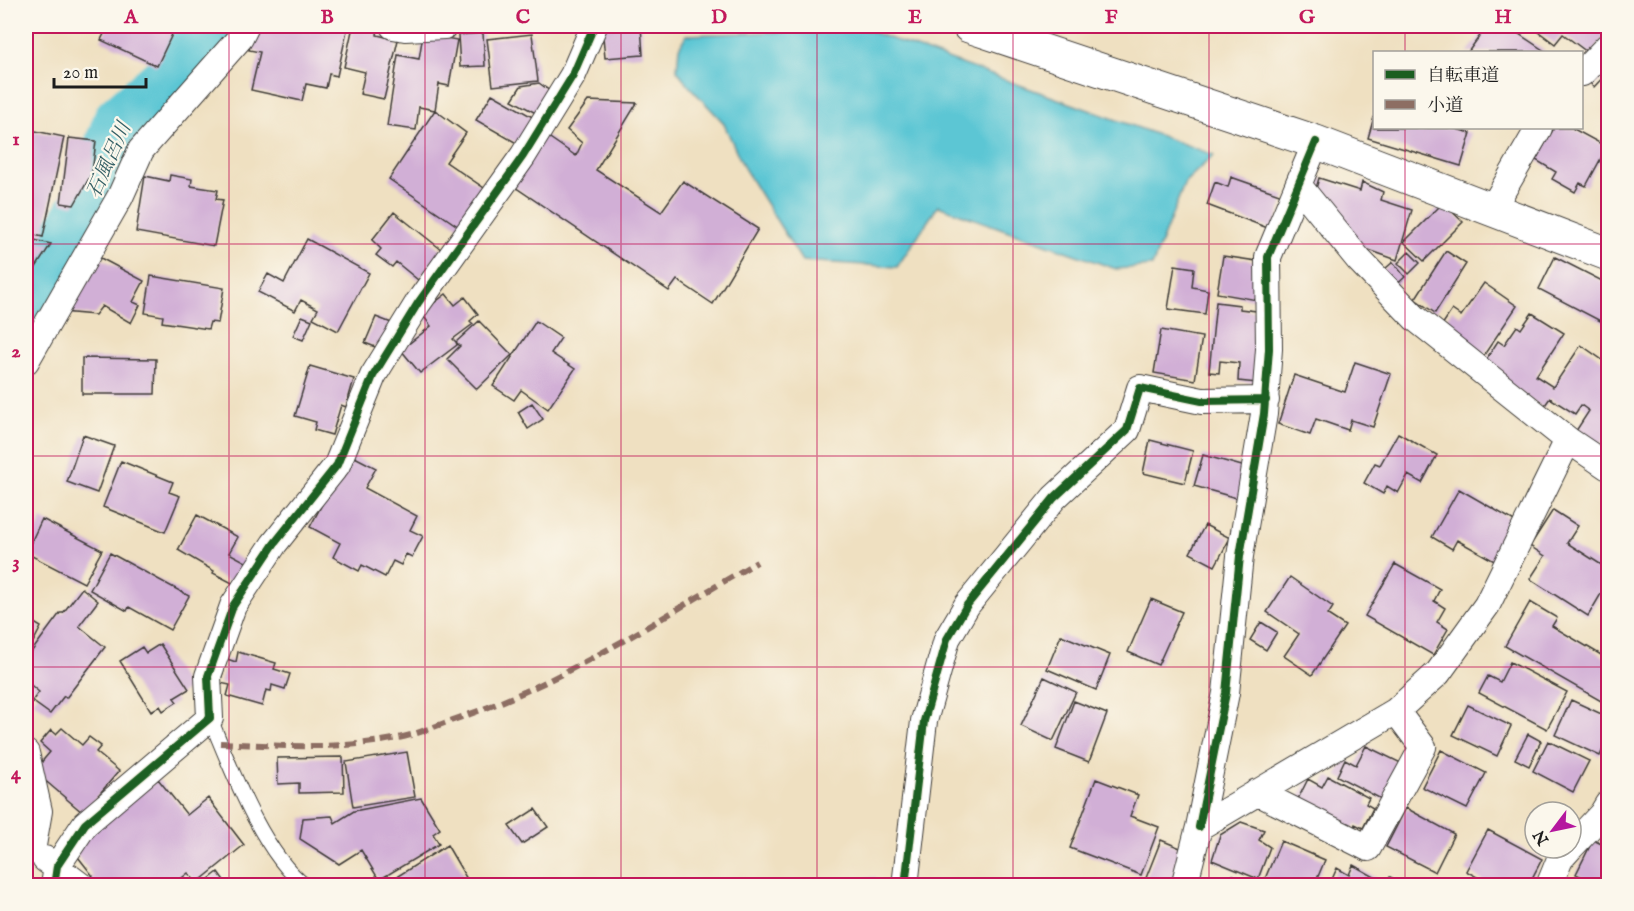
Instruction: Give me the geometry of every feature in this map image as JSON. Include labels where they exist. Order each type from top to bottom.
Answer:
[{"type":"street","points":[[26,361],[120,197],[141,150],[240,38],[246,26]]},
{"type":"street","points":[[393,26],[405,28],[444,26]]},
{"type":"street","points":[[55,876],[85,825],[210,718],[208,676],[233,606],[274,544],[337,465],[373,376],[418,303],[523,156],[573,75],[594,26]]},
{"type":"street","points":[[969,26],[1316,142],[1608,254]]},
{"type":"street","points":[[1583,71],[1608,46]]},
{"type":"street","points":[[1492,209],[1538,129]]},
{"type":"street","points":[[1184,885],[1199,827],[1226,693],[1240,556],[1266,400],[1269,349],[1268,256],[1316,142]]},
{"type":"street","points":[[1298,185],[1359,260],[1415,318],[1568,440],[1608,467]]},
{"type":"street","points":[[905,885],[924,721],[947,639],[967,605],[1054,498],[1127,430],[1140,388],[1202,401],[1266,400]]},
{"type":"street","points":[[1199,827],[1396,711],[1438,673],[1488,605],[1568,440]]},
{"type":"street","points":[[1257,792],[1368,848],[1423,747],[1396,711]]},
{"type":"street","points":[[26,753],[39,811],[29,850],[55,876],[81,885]]},
{"type":"street","points":[[1583,835],[1608,804]]},
{"type":"street","points":[[1549,885],[1560,860]]},
{"type":"lane","points":[[210,718],[229,765],[264,836],[294,878],[306,885]]},
{"type":"water","points":[[864,29],[1214,155],[1185,182],[1152,266],[1116,269],[938,206],[897,267],[802,261],[744,168],[723,122],[677,70],[679,48],[686,35]]},
{"type":"building","points":[[108,26],[176,26],[157,66],[101,40]]},
{"type":"building","points":[[255,26],[348,26],[337,76],[329,74],[326,88],[306,84],[302,101],[251,90],[260,52],[249,50]]},
{"type":"building","points":[[353,26],[378,27],[377,35],[398,40],[384,99],[360,94],[365,72],[344,67]]},
{"type":"building","points":[[602,26],[641,26],[643,55],[605,58]]},
{"type":"building","points":[[1487,26],[1507,26],[1544,51],[1469,51]]},
{"type":"building","points":[[1531,26],[1608,26],[1608,31],[1591,55],[1563,34],[1555,44]]},
{"type":"building","points":[[483,33],[485,66],[460,67],[458,35]]},
{"type":"building","points":[[423,34],[457,40],[449,86],[439,84],[435,110],[419,107],[416,130],[387,126],[398,55],[419,59]]},
{"type":"building","points":[[532,34],[538,81],[493,86],[487,39]]},
{"type":"building","points":[[1608,53],[1608,72],[1594,87],[1584,77]]},
{"type":"building","points":[[539,83],[554,94],[541,116],[512,100],[521,86]]},
{"type":"building","points":[[492,94],[536,119],[520,145],[476,120]]},
{"type":"building","points":[[588,101],[637,103],[596,170],[661,212],[683,181],[758,229],[713,304],[677,280],[669,291],[512,185],[544,134],[576,156],[582,143],[567,130]]},
{"type":"building","points":[[435,110],[466,133],[446,162],[487,190],[462,229],[389,179]]},
{"type":"building","points":[[1373,120],[1373,129],[1456,129],[1471,133],[1461,166],[1368,138]]},
{"type":"building","points":[[26,129],[64,137],[43,237],[26,233]]},
{"type":"building","points":[[1553,129],[1574,129],[1607,147],[1586,186],[1580,183],[1575,192],[1552,179],[1556,172],[1536,160]]},
{"type":"building","points":[[69,138],[96,141],[92,173],[74,205],[61,203]]},
{"type":"building","points":[[170,175],[192,179],[191,186],[218,190],[216,199],[223,200],[214,246],[136,232],[145,176],[169,181]]},
{"type":"building","points":[[1231,177],[1285,196],[1273,230],[1207,205],[1215,182],[1228,187]]},
{"type":"building","points":[[1319,178],[1360,191],[1362,182],[1383,192],[1381,200],[1412,210],[1397,260],[1352,244],[1313,199]]},
{"type":"building","points":[[1443,203],[1463,222],[1424,261],[1404,242]]},
{"type":"building","points":[[394,212],[442,250],[418,280],[396,262],[392,267],[376,255],[381,249],[372,240]]},
{"type":"building","points":[[26,238],[51,244],[26,283]]},
{"type":"building","points":[[307,239],[369,273],[338,331],[313,318],[318,309],[301,300],[295,311],[258,292],[268,274],[284,283]]},
{"type":"building","points":[[1446,251],[1466,264],[1435,313],[1415,299]]},
{"type":"building","points":[[1409,252],[1420,263],[1409,274],[1398,263]]},
{"type":"building","points":[[93,254],[144,281],[133,302],[140,305],[131,323],[102,306],[95,315],[62,312]]},
{"type":"building","points":[[1223,256],[1263,262],[1257,300],[1217,293]]},
{"type":"building","points":[[1555,257],[1606,283],[1608,277],[1608,325],[1539,289]]},
{"type":"building","points":[[1393,262],[1405,277],[1392,289],[1379,274]]},
{"type":"building","points":[[1175,265],[1194,268],[1192,287],[1208,290],[1205,314],[1168,309]]},
{"type":"building","points":[[151,276],[224,288],[218,323],[210,322],[208,329],[162,322],[163,316],[145,313]]},
{"type":"building","points":[[1484,283],[1517,306],[1482,358],[1440,328],[1452,310],[1461,316]]},
{"type":"building","points":[[446,294],[455,305],[465,297],[478,314],[470,321],[473,324],[453,339],[457,345],[420,373],[401,350],[431,326],[421,313]]},
{"type":"building","points":[[1216,302],[1240,305],[1240,309],[1265,312],[1257,383],[1238,381],[1239,363],[1220,361],[1219,373],[1209,372]]},
{"type":"building","points":[[1532,313],[1564,333],[1536,376],[1553,387],[1581,345],[1608,364],[1608,433],[1595,452],[1572,437],[1589,411],[1581,405],[1575,414],[1550,398],[1543,408],[1481,367],[1498,341],[1504,345],[1517,326],[1521,329]]},
{"type":"building","points":[[302,316],[312,320],[303,340],[293,336]]},
{"type":"building","points":[[376,317],[394,324],[383,350],[365,343]]},
{"type":"building","points":[[479,321],[512,355],[477,389],[447,359],[460,346],[456,342]]},
{"type":"building","points":[[536,321],[561,338],[551,353],[575,369],[548,409],[521,390],[514,400],[493,386]]},
{"type":"building","points":[[1161,330],[1202,337],[1195,380],[1154,373]]},
{"type":"building","points":[[82,358],[156,359],[155,394],[82,394]]},
{"type":"building","points":[[1355,362],[1391,374],[1373,427],[1351,420],[1348,430],[1316,419],[1310,435],[1278,424],[1294,375],[1345,392]]},
{"type":"building","points":[[310,366],[354,379],[346,407],[341,405],[332,435],[314,430],[316,422],[295,416]]},
{"type":"building","points":[[532,403],[543,419],[528,429],[518,412]]},
{"type":"building","points":[[1398,433],[1437,455],[1422,483],[1408,475],[1398,493],[1387,486],[1383,494],[1364,483],[1375,463],[1380,465]]},
{"type":"building","points":[[83,435],[114,446],[97,493],[67,482]]},
{"type":"building","points":[[1150,440],[1193,451],[1185,483],[1143,473]]},
{"type":"building","points":[[349,454],[376,468],[365,488],[417,516],[410,530],[423,536],[412,557],[406,554],[401,565],[393,561],[385,577],[362,565],[359,571],[333,557],[340,543],[310,527]]},
{"type":"building","points":[[1203,455],[1249,468],[1240,499],[1194,486]]},
{"type":"building","points":[[121,461],[173,482],[169,492],[180,496],[165,532],[103,507]]},
{"type":"building","points":[[1459,489],[1518,523],[1496,562],[1457,540],[1452,549],[1432,537]]},
{"type":"building","points":[[1553,510],[1578,526],[1567,543],[1608,569],[1608,582],[1588,616],[1530,579],[1545,556],[1530,546]]},
{"type":"building","points":[[197,515],[238,537],[229,553],[248,563],[236,585],[178,550]]},
{"type":"building","points":[[42,519],[102,550],[84,583],[26,553]]},
{"type":"building","points":[[1205,525],[1230,538],[1215,566],[1190,553]]},
{"type":"building","points":[[110,553],[189,596],[170,630],[129,607],[127,611],[90,590]]},
{"type":"building","points":[[1395,564],[1440,589],[1434,601],[1445,608],[1437,622],[1448,629],[1433,655],[1365,616]]},
{"type":"building","points":[[1290,577],[1333,607],[1328,615],[1345,626],[1312,675],[1284,656],[1299,634],[1267,612]]},
{"type":"building","points":[[82,588],[98,601],[79,626],[105,647],[66,698],[64,696],[50,714],[32,701],[39,692],[26,681],[28,666],[26,659]]},
{"type":"building","points":[[1151,599],[1182,612],[1158,665],[1128,652]]},
{"type":"building","points":[[1530,602],[1557,618],[1552,626],[1608,659],[1608,705],[1505,646]]},
{"type":"building","points":[[26,618],[41,627],[30,648],[26,645]]},
{"type":"building","points":[[1261,622],[1277,632],[1266,650],[1250,640]]},
{"type":"building","points":[[1061,635],[1110,655],[1096,690],[1047,669]]},
{"type":"building","points":[[160,644],[189,689],[174,698],[177,702],[163,711],[160,706],[151,711],[120,661],[142,647],[146,653]]},
{"type":"building","points":[[238,652],[276,663],[274,669],[290,674],[285,689],[272,685],[271,691],[266,690],[262,706],[227,696],[230,685],[220,683],[227,659],[236,662]]},
{"type":"building","points":[[1510,662],[1567,692],[1547,729],[1479,693],[1488,676],[1500,682]]},
{"type":"building","points":[[1044,677],[1076,692],[1053,741],[1021,726]]},
{"type":"building","points":[[1571,700],[1608,717],[1608,737],[1600,756],[1555,735]]},
{"type":"building","points":[[1074,701],[1107,714],[1089,762],[1056,749]]},
{"type":"building","points":[[1468,705],[1511,726],[1497,756],[1453,735]]},
{"type":"building","points":[[62,728],[82,745],[89,737],[101,746],[96,752],[119,771],[83,813],[34,771],[50,752],[40,743],[51,730],[56,734]]},
{"type":"building","points":[[1528,734],[1541,741],[1529,766],[1515,759]]},
{"type":"building","points":[[1548,741],[1589,761],[1573,792],[1533,771]]},
{"type":"building","points":[[1366,746],[1403,764],[1385,801],[1337,776],[1345,759],[1356,765]]},
{"type":"building","points":[[1441,750],[1486,773],[1467,809],[1422,787]]},
{"type":"building","points":[[407,752],[415,797],[353,807],[346,762]]},
{"type":"building","points":[[343,757],[344,792],[299,793],[299,783],[278,784],[277,758]]},
{"type":"building","points":[[1328,776],[1369,798],[1366,804],[1373,808],[1363,828],[1355,824],[1353,830],[1297,801],[1308,779],[1322,787]]},
{"type":"building","points":[[158,779],[187,815],[208,798],[244,845],[197,883],[188,873],[172,886],[89,886],[85,881],[93,876],[71,848]]},
{"type":"building","points":[[1096,779],[1138,795],[1130,816],[1159,827],[1141,875],[1070,848]]},
{"type":"building","points":[[421,798],[440,829],[433,834],[439,844],[379,880],[361,850],[339,864],[300,839],[303,818],[332,816],[335,823],[354,811]]},
{"type":"building","points":[[1406,808],[1454,834],[1435,872],[1386,847]]},
{"type":"building","points":[[535,809],[548,827],[522,844],[509,826]]},
{"type":"building","points":[[1241,822],[1264,830],[1259,840],[1270,847],[1258,879],[1212,860],[1220,835]]},
{"type":"building","points":[[1488,830],[1523,849],[1523,860],[1541,860],[1528,886],[1493,886],[1466,871]]},
{"type":"building","points":[[1161,840],[1185,850],[1171,886],[1151,886],[1144,883]]},
{"type":"building","points":[[1593,840],[1608,847],[1608,886],[1600,886],[1576,874]]},
{"type":"building","points":[[1281,841],[1325,860],[1314,886],[1274,886],[1264,881]]},
{"type":"building","points":[[447,845],[471,886],[393,886],[390,881]]},
{"type":"building","points":[[1353,865],[1380,880],[1378,886],[1329,886],[1337,868],[1349,875]]},
{"type":"building","points":[[218,872],[228,886],[200,886]]},
{"type":"building","points":[[1233,875],[1257,885],[1257,886],[1229,886]]},
{"type":"building","points":[[876,877],[877,886],[828,886],[828,884]]},
{"type":"building","points":[[1390,877],[1407,886],[1386,886]]},
{"type":"waterway","name":"石風呂川","points":[[26,310],[95,191],[120,121],[171,77],[211,26]]},
{"type":"marked path","points":[[220,743],[332,746],[376,742],[417,733],[491,706],[569,670],[757,562]]},
{"type":"cycle path","points":[[54,886],[57,866],[85,824],[210,718],[208,676],[233,606],[274,544],[337,465],[373,376],[418,303],[523,156],[573,75],[594,26]]},
{"type":"cycle path","points":[[1199,827],[1226,693],[1240,556],[1264,414],[1269,349],[1268,257],[1316,142]]},
{"type":"cycle path","points":[[905,886],[924,721],[947,639],[967,605],[1054,498],[1127,430],[1140,388],[1202,401],[1266,400]]}]
